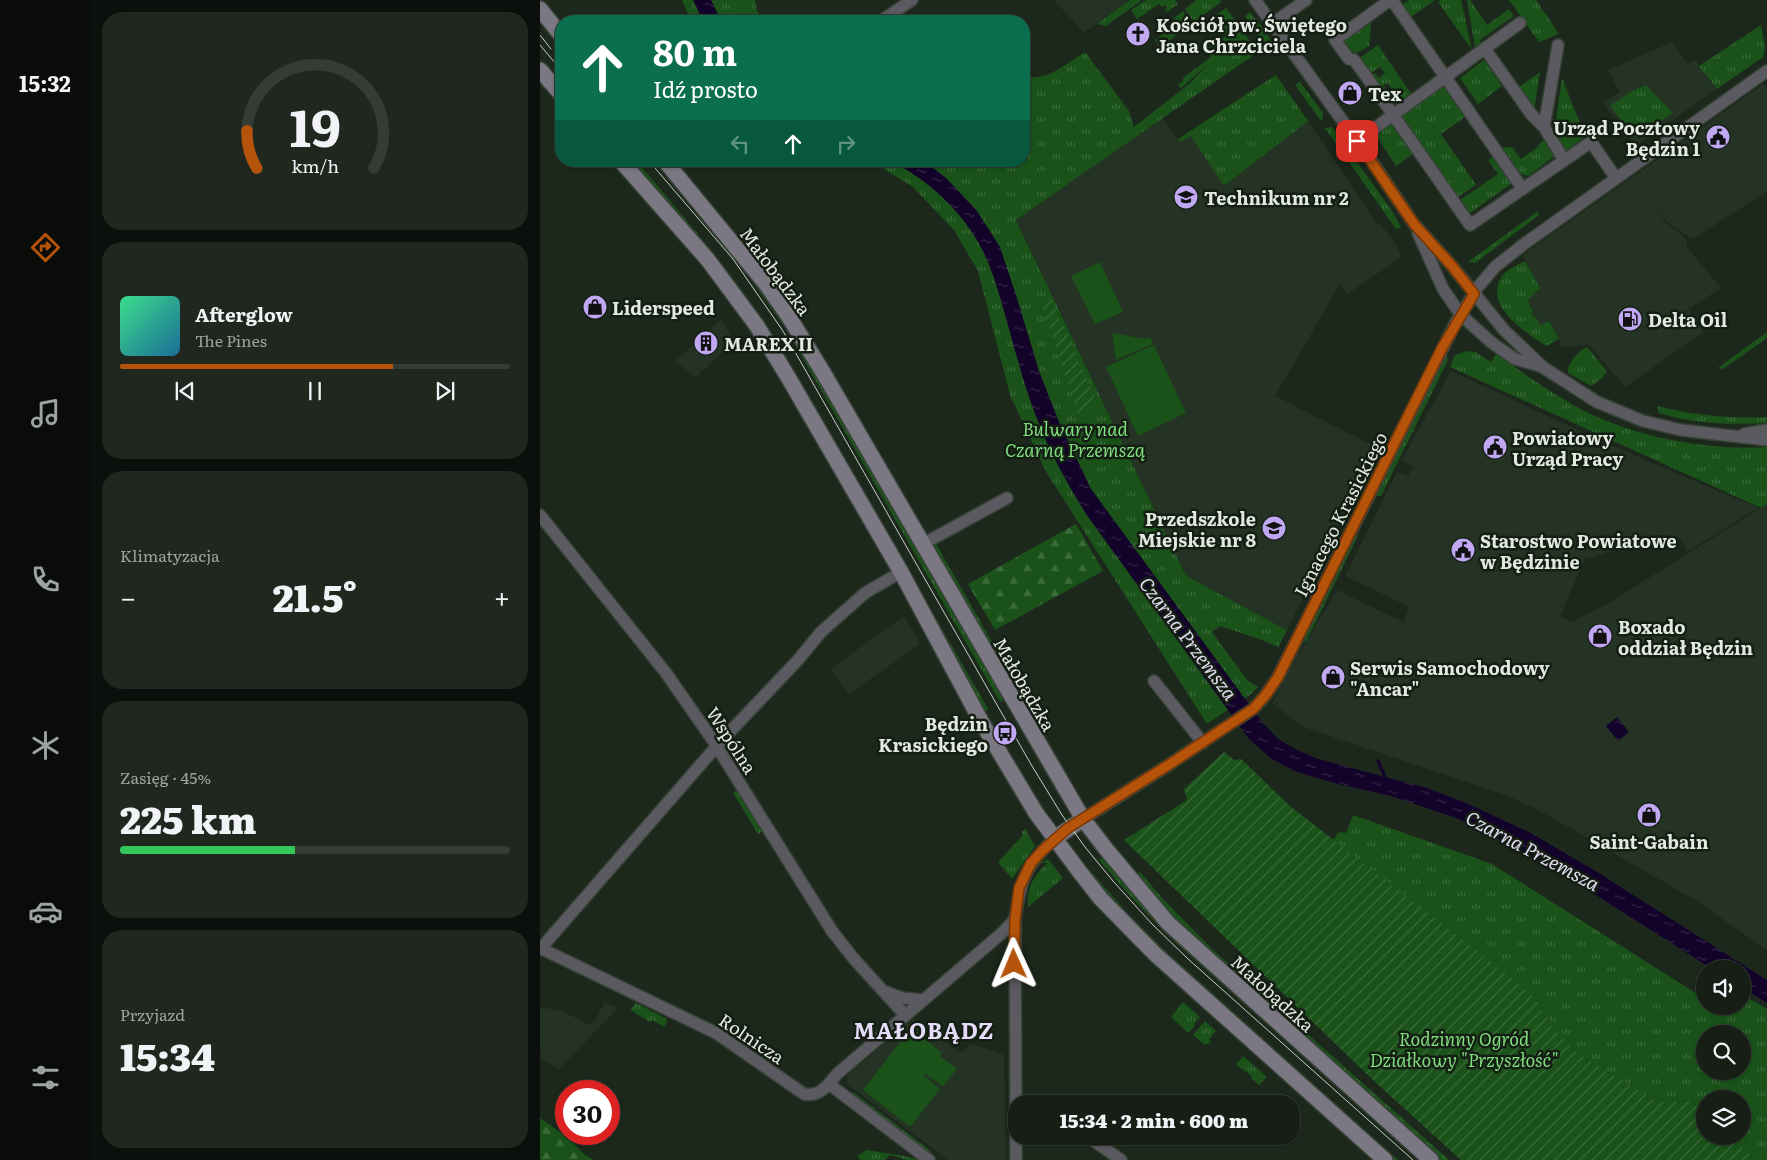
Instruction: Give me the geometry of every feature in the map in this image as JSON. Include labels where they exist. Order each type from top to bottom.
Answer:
[{"type":"street","points":[[890,15],[912,0]]},
{"type":"street","points":[[1255,0],[1357,141],[1414,224],[1452,266],[1504,330],[1544,368],[1597,402],[1644,421],[1682,430],[1767,440]]},
{"type":"street","points":[[1272,24],[1306,0]]},
{"type":"street","points":[[1522,188],[1391,0],[1335,40],[1349,59],[1354,60],[1394,114],[1470,225],[1591,142],[1616,178]]},
{"type":"street","points":[[540,10],[555,28]]},
{"type":"street","points":[[1357,141],[1520,23]]},
{"type":"street","points":[[1544,127],[1558,45]]},
{"type":"street","points":[[1485,49],[1531,114],[1544,127],[1564,160]]},
{"type":"street","points":[[540,70],[555,87]]},
{"type":"street","name":"Ignacego Krasickiego","points":[[1083,819],[1203,743],[1253,709],[1265,696],[1278,677],[1442,348],[1474,294],[1495,267],[1506,257],[1767,71]]},
{"type":"street","points":[[626,167],[708,260],[757,326],[901,572],[982,723],[1036,813],[1055,838],[1102,899],[1155,954],[1385,1160]]},
{"type":"street","name":"Małobądzka","points":[[670,167],[766,284],[789,317],[1083,819],[1106,850],[1168,923],[1431,1160]]},
{"type":"street","points":[[1414,224],[1443,289],[1461,315],[1492,343],[1515,359],[1544,368]]},
{"type":"street","points":[[1730,436],[1767,430]]},
{"type":"street","points":[[923,544],[1007,498]]},
{"type":"street","name":"Wspólna","points":[[540,515],[666,673],[717,747],[832,931],[854,960],[904,1015]]},
{"type":"street","points":[[541,948],[717,747],[798,660],[821,632],[866,593],[901,572]]},
{"type":"street","points":[[1154,681],[1203,743]]},
{"type":"street","points":[[1016,1095],[1014,940],[1019,888],[1031,863],[1055,838],[1083,819]]},
{"type":"street","points":[[930,1160],[829,1084],[837,1074],[1015,920]]},
{"type":"street","points":[[1002,933],[1011,936],[1014,940]]},
{"type":"street","name":"Rolnicza","points":[[541,948],[716,1033],[804,1094],[811,1096],[818,1094],[829,1084]]},
{"type":"street","points":[[884,992],[902,998],[923,1000]]},
{"type":"street","points":[[1016,1145],[1016,1160]]},
{"type":"street","points":[[1100,1145],[1121,1160]]},
{"type":"shaded area","points":[[1054,0],[1129,0],[1084,33]]},
{"type":"shaded area","points":[[1672,42],[1688,64],[1695,60],[1717,89],[1636,146],[1603,103],[1620,92],[1608,70]]},
{"type":"shaded area","points":[[1763,84],[1767,88],[1767,191],[1693,239],[1667,222],[1649,202],[1665,222],[1687,241],[1687,247],[1721,288],[1688,309],[1704,332],[1625,387],[1589,345],[1562,347],[1549,321],[1540,325],[1536,317],[1533,317],[1531,313],[1534,312],[1528,300],[1539,290],[1523,255]]},
{"type":"shaded area","points":[[1163,118],[1180,142],[1191,136],[1224,186],[1308,121],[1377,224],[1380,223],[1395,243],[1402,257],[1347,294],[1340,284],[1275,396],[1376,447],[1287,630],[1185,574],[1016,219]]},
{"type":"shaded area","points":[[721,320],[735,340],[695,378],[675,361]]},
{"type":"shaded area","points":[[1451,371],[1608,444],[1758,508],[1687,552],[1679,537],[1659,535],[1594,557],[1585,558],[1560,616],[1572,622],[1612,601],[1767,504],[1767,950],[1697,901],[1542,812],[1506,795],[1303,727],[1272,703],[1337,590],[1403,622],[1410,607],[1345,576],[1397,472],[1408,476],[1413,467],[1402,460]]},
{"type":"shaded area","points":[[904,616],[920,644],[849,694],[830,669]]},
{"type":"shaded area","points":[[605,1002],[618,1008],[559,1069],[540,1058],[542,1052],[540,1050],[540,1007],[562,1011],[590,1025],[596,1019]]},
{"type":"shaded area","points":[[914,1019],[960,1053],[970,1044],[1004,1054],[1006,1160],[948,1160],[848,1085],[848,1074]]},
{"type":"green space","points":[[682,0],[755,0],[757,11],[760,15],[688,15]]},
{"type":"green space","points":[[1130,0],[1142,0],[1106,26],[1097,24]]},
{"type":"green space","points":[[1146,0],[1175,0],[1178,4],[1167,12],[1165,5],[1162,7],[1159,4],[1137,19],[1131,10]]},
{"type":"green space","points":[[1196,0],[1220,0],[1221,2],[1194,22],[1185,9]]},
{"type":"green space","points":[[1409,0],[1435,0],[1411,17],[1402,5]]},
{"type":"green space","points":[[1441,0],[1461,0],[1472,50],[1438,2]]},
{"type":"green space","points":[[1467,0],[1470,0],[1487,25],[1509,9],[1514,16],[1480,40],[1482,48],[1476,53]]},
{"type":"green space","points":[[1509,0],[1536,0],[1559,34],[1539,42]]},
{"type":"green space","name":"Bulwary nad Czarną Przemszą","points":[[1226,8],[1258,52],[1016,220],[1185,574],[1287,630],[1278,647],[1220,626],[1212,632],[1248,681],[1258,687],[1251,694],[1207,724],[1045,470],[1010,395],[978,271],[954,230],[913,187],[881,167],[1030,167],[1030,77],[1041,76],[1056,71],[1085,52],[1129,111],[1134,127],[1189,84],[1208,64],[1181,88],[1178,85],[1183,81],[1183,78],[1211,57],[1206,50],[1226,36],[1210,20]]},
{"type":"green space","points":[[1183,11],[1192,24],[1160,47],[1155,40],[1176,24],[1173,19]]},
{"type":"green space","points":[[1250,12],[1269,37],[1272,43],[1272,54],[1245,16]]},
{"type":"green space","points":[[1372,16],[1369,46],[1355,54],[1345,42],[1345,38]]},
{"type":"green space","points":[[1761,25],[1765,47],[1763,57],[1717,89],[1699,66]]},
{"type":"green space","points":[[1378,45],[1412,95],[1393,108],[1389,102],[1396,96],[1388,83],[1383,85],[1391,97],[1387,100],[1370,76],[1375,73],[1379,78],[1385,73],[1380,67],[1369,74],[1358,59]]},
{"type":"green space","points":[[1484,60],[1502,86],[1478,104],[1460,78]]},
{"type":"green space","points":[[1540,72],[1534,110],[1519,87]]},
{"type":"green space","points":[[1276,75],[1308,121],[1224,186],[1191,136],[1180,142],[1178,139]]},
{"type":"green space","points":[[1562,78],[1585,136],[1564,153],[1555,141],[1564,134],[1554,120],[1548,125],[1546,120],[1556,119]]},
{"type":"green space","points":[[1300,82],[1323,113],[1321,121],[1295,85]]},
{"type":"green space","points":[[1444,83],[1468,115],[1441,134],[1476,185],[1458,197],[1400,117]]},
{"type":"green space","points":[[1646,85],[1673,113],[1636,138],[1610,106],[1630,92]]},
{"type":"green space","points":[[1391,121],[1414,153],[1396,166],[1375,134]]},
{"type":"green space","points":[[1332,127],[1392,211],[1401,227],[1396,229],[1325,128]]},
{"type":"green space","points":[[1544,140],[1555,156],[1528,176],[1521,174],[1502,148],[1512,147],[1521,159]]},
{"type":"green space","points":[[1495,155],[1515,181],[1470,213],[1460,200],[1498,174],[1488,160]]},
{"type":"green space","points":[[635,167],[641,167],[692,226],[777,341],[988,709],[984,712],[1041,806],[1039,806],[1018,773],[790,367]]},
{"type":"green space","points":[[659,167],[663,167],[728,247],[762,291],[794,337],[1060,793],[1058,794],[1004,700],[1000,702],[786,329],[731,251]]},
{"type":"green space","points":[[1538,211],[1539,215],[1475,263],[1468,262]]},
{"type":"green space","points":[[1525,261],[1540,288],[1528,300],[1533,312],[1531,313],[1534,318],[1536,317],[1540,325],[1549,321],[1559,339],[1546,346],[1528,334],[1509,317],[1502,308],[1498,298],[1497,287],[1502,276]]},
{"type":"green space","points":[[1100,262],[1123,312],[1095,324],[1071,276]]},
{"type":"green space","points":[[1051,295],[1059,319],[1096,398],[1095,407],[1078,414],[1040,300]]},
{"type":"green space","points":[[1767,332],[1767,338],[1726,367],[1718,368]]},
{"type":"green space","points":[[1112,333],[1146,339],[1150,337],[1153,344],[1116,360]]},
{"type":"green space","points":[[1154,345],[1186,413],[1138,436],[1106,367]]},
{"type":"green space","points":[[1587,347],[1607,371],[1601,379],[1591,386],[1568,373],[1569,365],[1574,358]]},
{"type":"green space","points":[[1467,351],[1476,352],[1491,362],[1496,354],[1536,382],[1592,415],[1626,428],[1686,443],[1726,447],[1767,447],[1767,504],[1761,508],[1450,367],[1455,355]]},
{"type":"green space","points":[[1446,355],[1448,360],[1381,496],[1375,496]]},
{"type":"green space","points":[[1657,406],[1712,416],[1767,417],[1767,423],[1726,424],[1699,422],[1659,413]]},
{"type":"green space","points":[[1076,524],[1103,571],[995,630],[968,584]]},
{"type":"green space","points":[[1359,534],[1306,642],[1303,641],[1356,535]]},
{"type":"green space","points":[[935,542],[999,654],[995,656],[931,544]]},
{"type":"green space","name":"Rodzinny Ogród Działkowy \"Przyszłość\"","points":[[1224,752],[1234,760],[1241,759],[1290,806],[1517,982],[1538,1002],[1543,1013],[1550,1020],[1548,1023],[1577,1053],[1658,1102],[1691,1101],[1696,1106],[1696,1145],[1740,1145],[1756,1160],[1461,1160],[1373,1080],[1124,840],[1187,800],[1184,789]]},
{"type":"green space","points":[[737,790],[762,831],[758,834],[733,793]]},
{"type":"green space","points":[[1353,815],[1492,864],[1696,993],[1696,1015],[1751,1015],[1751,1000],[1767,1009],[1767,1160],[1756,1160],[1740,1145],[1751,1145],[1751,1090],[1696,1090],[1696,1106],[1691,1101],[1658,1102],[1577,1053],[1547,1023],[1550,1020],[1543,1013],[1538,1002],[1517,983],[1333,840],[1339,832],[1346,833]]},
{"type":"green space","points":[[1025,829],[1035,846],[1012,879],[998,862],[1023,835],[1022,832]]},
{"type":"green space","points":[[1103,857],[1422,1160],[1419,1160],[1174,941],[1133,899],[1099,860]]},
{"type":"green space","points":[[1048,859],[1063,878],[1028,907],[1028,894],[1032,882],[1048,863],[1041,863]]},
{"type":"green space","points":[[1088,868],[1129,915],[1162,948],[1398,1160],[1394,1160],[1167,956],[1111,900],[1086,870]]},
{"type":"green space","points":[[1140,872],[1162,898],[1212,949],[1449,1160],[1441,1160],[1174,919],[1136,875]]},
{"type":"green space","points":[[1183,1002],[1200,1017],[1188,1033],[1171,1017]]},
{"type":"green space","points":[[636,1003],[667,1019],[665,1027],[652,1020],[650,1022],[630,1010]]},
{"type":"green space","points":[[1205,1021],[1216,1031],[1209,1040],[1211,1042],[1205,1045],[1193,1035]]},
{"type":"green space","points":[[911,1028],[942,1053],[940,1056],[957,1069],[943,1086],[925,1074],[924,1076],[940,1089],[910,1127],[863,1090]]},
{"type":"green space","points":[[1243,1056],[1267,1077],[1259,1085],[1251,1078],[1252,1076],[1236,1065]]},
{"type":"green space","points":[[851,1092],[853,1092],[931,1151],[927,1152]]},
{"type":"green space","points":[[540,1118],[555,1129],[555,1145],[575,1145],[585,1155],[594,1160],[540,1160]]},
{"type":"green space","points":[[867,1150],[920,1160],[907,1160],[890,1155],[885,1160],[861,1160],[857,1156]]},
{"type":"water","points":[[693,0],[711,0],[718,15],[700,15]]},
{"type":"water","name":"Czarna Przemsza","points":[[902,167],[932,167],[947,179],[977,211],[1000,247],[1039,371],[1059,422],[1091,489],[1262,722],[1278,739],[1318,759],[1427,788],[1466,803],[1531,833],[1597,872],[1736,960],[1698,960],[1577,883],[1519,849],[1459,819],[1391,796],[1297,772],[1272,759],[1249,739],[1086,514],[1065,479],[1029,398],[1002,304],[990,267],[982,250],[973,234],[950,205],[922,180]]},
{"type":"water","points":[[1617,717],[1629,732],[1618,741],[1606,726]]},
{"type":"water","points":[[1751,970],[1767,980],[1767,1003],[1751,993]]},
{"type":"waterway","points":[[1378,761],[1386,779]]},
{"type":"tram line","points":[[540,35],[551,49]]},
{"type":"tram line","points":[[540,45],[555,63]]},
{"type":"tram line","points":[[654,167],[733,259],[783,331],[1032,766],[1062,815],[1085,847],[1152,924],[1187,958],[1413,1160]]},
{"type":"place","name":"Kościół pw. Świętego Jana Chrzciciela","points":[[1138,34]]},
{"type":"place","name":"Tex","points":[[1350,93]]},
{"type":"place","name":"Urząd Pocztowy Będzin 1","points":[[1718,137]]},
{"type":"place","name":"Technikum nr 2","points":[[1186,197]]},
{"type":"place","name":"Liderspeed","points":[[595,307]]},
{"type":"place","name":"Delta Oil","points":[[1630,319]]},
{"type":"place","name":"MAREX II","points":[[706,343]]},
{"type":"place","name":"Powiatowy Urząd Pracy","points":[[1495,447]]},
{"type":"place","name":"Przedszkole Miejskie nr 8","points":[[1274,528]]},
{"type":"place","name":"Starostwo Powiatowe w Będzinie","points":[[1463,550]]},
{"type":"place","name":"Boxado oddział Będzin","points":[[1600,636]]},
{"type":"place","name":"Serwis Samochodowy \"Ancar\"","points":[[1333,677]]},
{"type":"place","name":"Będzin Krasickiego","points":[[1005,733]]},
{"type":"place","name":"Saint-Gabain","points":[[1649,815]]},
{"type":"district","name":"MAŁOBĄDZ","points":[[924,1029]]},
{"type":"route","points":[[1014,964],[1015,920],[1019,888],[1031,863],[1043,850],[1068,828],[1253,709],[1265,696],[1278,677],[1442,348],[1474,294],[1452,266],[1414,224],[1357,141]]}]
